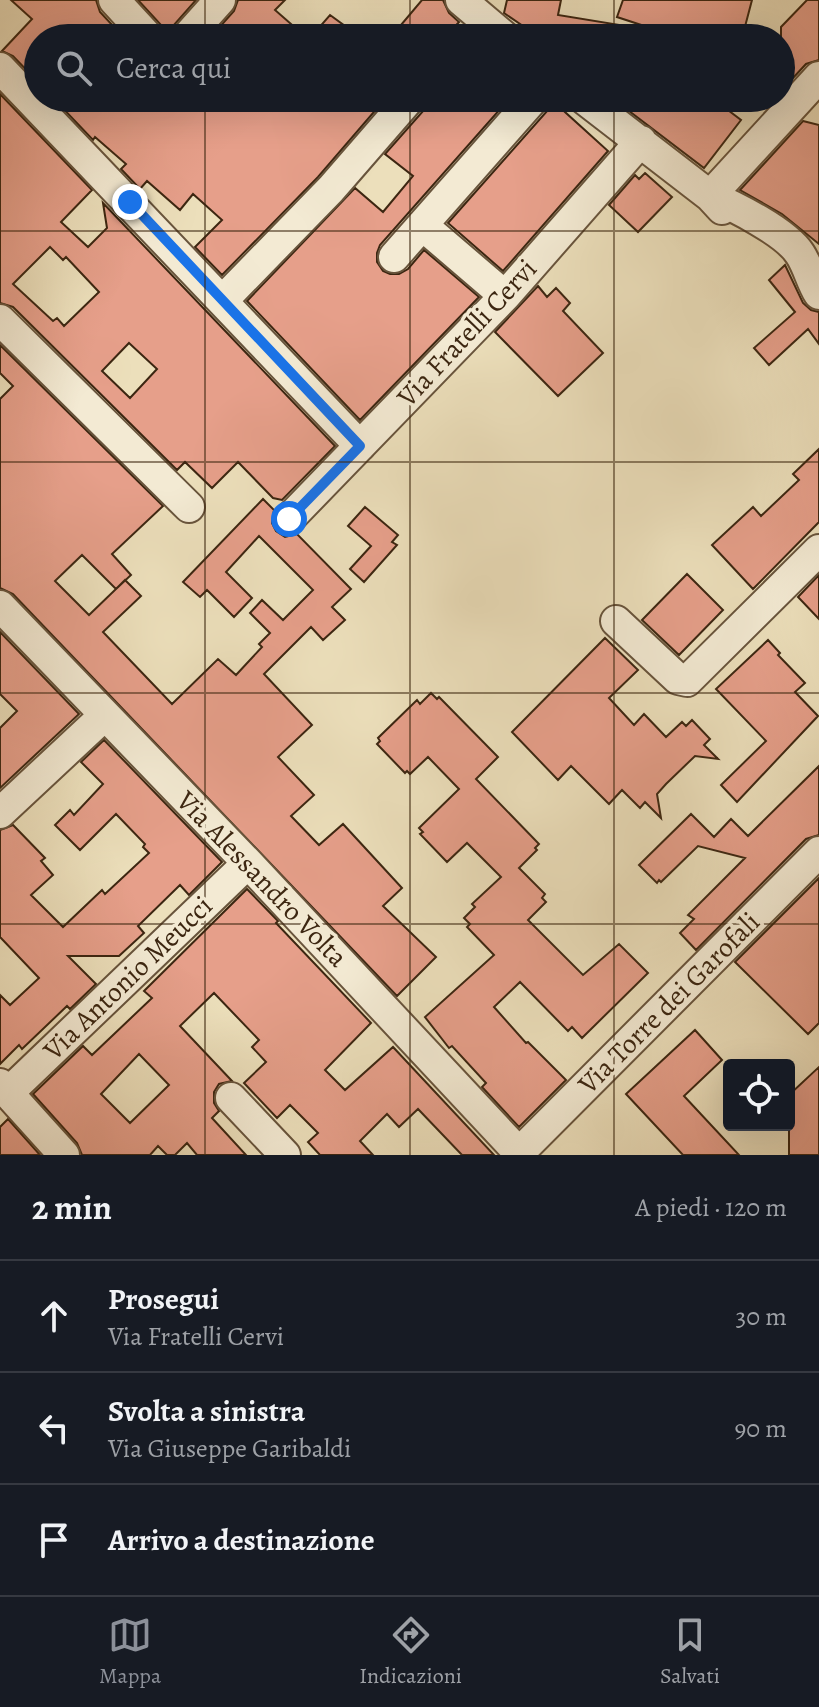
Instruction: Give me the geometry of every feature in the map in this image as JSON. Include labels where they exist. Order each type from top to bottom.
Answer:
[{"type":"street","points":[[114,0],[136,24]]},
{"type":"street","points":[[199,24],[220,0]]},
{"type":"street","points":[[0,68],[24,93]]},
{"type":"street","points":[[795,103],[819,77]]},
{"type":"street","points":[[42,112],[360,446]]},
{"type":"street","points":[[223,300],[331,189],[398,112]]},
{"type":"street","points":[[394,257],[522,112]]},
{"type":"street","points":[[602,112],[710,196],[726,212],[784,250],[809,254],[819,294]]},
{"type":"street","points":[[710,196],[787,112]]},
{"type":"street","name":"Via Fratelli Cervi","points":[[289,519],[505,296],[641,141]]},
{"type":"street","points":[[422,225],[505,296]]},
{"type":"street","points":[[0,320],[189,507]]},
{"type":"street","points":[[616,621],[678,679],[687,681],[819,550]]},
{"type":"street","name":"Via Alessandro Volta","points":[[0,606],[248,863],[519,1154]]},
{"type":"street","points":[[0,813],[105,715]]},
{"type":"street","name":"Via Torre dei Garofali","points":[[519,1154],[819,852]]},
{"type":"street","name":"Via Antonio Meucci","points":[[4,1088],[248,863]]},
{"type":"street","points":[[4,1088],[64,1155]]},
{"type":"street","points":[[231,1098],[285,1155]]},
{"type":"building","points":[[11,0],[96,0],[100,12],[111,24],[27,24],[32,19]]},
{"type":"building","points":[[138,0],[196,0],[175,24],[160,24]]},
{"type":"building","points":[[238,0],[285,0],[275,10],[291,24],[222,24],[234,11]]},
{"type":"building","points":[[422,0],[443,0],[449,13],[459,22],[457,24],[402,24]]},
{"type":"building","points":[[507,0],[561,0],[558,15],[614,24],[520,24],[504,13]]},
{"type":"building","points":[[623,0],[752,0],[746,24],[638,24],[617,17]]},
{"type":"building","points":[[807,0],[819,0],[819,60],[806,64],[795,76],[795,24],[784,24]]},
{"type":"building","points":[[330,15],[342,24],[322,24]]},
{"type":"building","points":[[24,28],[24,67],[13,56],[2,51]]},
{"type":"building","points":[[0,94],[92,190],[61,222],[88,247],[107,228],[103,203],[335,446],[282,500],[273,498],[238,462],[212,488],[185,462],[177,470],[13,307],[0,303]],"holes":[[[50,247],[63,260],[66,257],[99,292],[64,326],[57,318],[53,321],[13,284]],[[129,343],[157,369],[130,398],[102,371]]]},
{"type":"building","points":[[66,112],[374,112],[318,177],[222,275],[195,247],[222,220],[193,194],[180,210],[147,181],[140,189],[121,169],[126,164],[95,137],[93,140]]},
{"type":"building","points":[[422,112],[498,112],[380,245],[377,253],[377,262],[383,271],[399,274],[408,269],[424,250],[479,297],[360,420],[247,301],[355,188],[383,212],[413,176],[385,154]]},
{"type":"building","points":[[546,112],[565,112],[608,151],[503,271],[448,223]]},
{"type":"building","points":[[630,112],[730,112],[741,120],[704,168]]},
{"type":"building","points":[[803,121],[819,125],[819,244],[782,214],[740,190]]},
{"type":"building","points":[[645,173],[672,197],[638,232],[609,205],[635,175],[639,179]]},
{"type":"building","points":[[785,265],[803,303],[819,312],[819,344],[808,329],[769,365],[754,348],[795,312],[769,280]]},
{"type":"building","points":[[538,286],[547,297],[556,288],[570,303],[563,311],[603,353],[558,396],[495,332]]},
{"type":"building","points":[[0,345],[163,506],[112,554],[131,575],[125,580],[141,596],[103,632],[172,704],[218,659],[236,675],[262,647],[259,644],[270,633],[250,613],[262,600],[283,620],[313,590],[259,536],[226,572],[252,598],[234,617],[207,590],[200,597],[183,582],[263,499],[274,510],[272,523],[276,531],[285,537],[297,534],[351,589],[332,607],[345,620],[323,640],[311,627],[264,674],[312,725],[278,757],[314,795],[291,816],[319,845],[343,824],[402,888],[383,906],[436,957],[397,996],[13,594],[0,588],[0,399],[13,386],[0,373]],"holes":[[[82,555],[116,589],[89,615],[55,581]]]},
{"type":"building","points":[[819,449],[819,522],[753,589],[712,545],[753,507],[761,516],[799,480],[793,474]]},
{"type":"building","points":[[365,507],[398,535],[392,542],[397,545],[364,582],[350,569],[371,546],[348,526]]},
{"type":"building","points":[[687,574],[723,610],[679,655],[642,620]]},
{"type":"building","points":[[819,575],[819,619],[798,597]]},
{"type":"building","points":[[0,632],[79,714],[0,788],[0,728],[17,711],[0,694]]},
{"type":"building","points":[[605,638],[638,670],[609,698],[634,725],[644,714],[666,737],[682,722],[686,726],[692,720],[710,739],[704,745],[718,759],[695,756],[666,784],[657,794],[661,818],[645,802],[640,808],[622,790],[609,804],[571,766],[558,780],[512,732]]},
{"type":"building","points":[[768,640],[805,683],[795,692],[818,716],[737,802],[721,785],[766,741],[716,689]]},
{"type":"building","points":[[431,693],[437,699],[439,697],[498,757],[476,779],[539,844],[519,868],[545,894],[542,898],[546,902],[528,920],[583,975],[619,944],[648,973],[582,1038],[572,1027],[568,1031],[520,982],[494,1007],[526,1043],[566,1080],[519,1127],[482,1087],[486,1083],[452,1046],[449,1048],[425,1017],[494,955],[467,927],[470,924],[464,918],[475,907],[472,904],[501,877],[467,843],[447,862],[420,834],[423,832],[419,828],[459,789],[428,757],[410,774],[405,773],[377,744],[380,741],[378,738],[417,700],[420,704]]},
{"type":"building","points":[[104,740],[222,862],[189,895],[180,885],[138,926],[144,933],[119,956],[68,956],[96,984],[70,1009],[67,1006],[22,1049],[19,1045],[0,1064],[0,995],[10,1005],[39,978],[0,937],[0,830],[13,825],[45,858],[41,861],[53,875],[31,895],[63,927],[102,890],[105,894],[149,853],[143,847],[145,844],[116,814],[80,850],[55,825],[70,810],[74,815],[103,784],[81,762]]},
{"type":"building","points":[[819,766],[819,835],[806,839],[696,950],[680,933],[694,919],[688,915],[745,858],[698,846],[657,883],[639,865],[691,814],[714,837],[731,819],[748,836]]},
{"type":"building","points":[[819,878],[819,1023],[808,1034],[735,962]]},
{"type":"building","points":[[247,889],[371,1023],[325,1070],[345,1090],[393,1047],[494,1155],[462,1155],[418,1109],[399,1127],[387,1114],[360,1141],[373,1155],[320,1155],[308,1142],[318,1133],[290,1105],[277,1118],[244,1083],[266,1062],[252,1047],[259,1040],[214,993],[180,1026],[232,1081],[219,1084],[214,1092],[214,1103],[219,1111],[212,1118],[246,1155],[197,1155],[187,1143],[175,1155],[167,1155],[158,1146],[150,1155],[82,1155],[77,1143],[33,1094],[83,1046],[92,1055],[152,998],[144,991]],"holes":[[[139,1054],[169,1085],[130,1123],[101,1094]]]},
{"type":"building","points":[[695,1030],[722,1060],[684,1096],[739,1155],[683,1155],[626,1094]]},
{"type":"building","points":[[819,1067],[819,1155],[789,1155],[789,1131],[795,1131],[795,1089]]},
{"type":"building","points":[[8,1119],[40,1155],[0,1155],[0,1127]]},
{"type":"route","points":[[130,202],[223,300],[247,330],[360,446],[289,519]]}]
